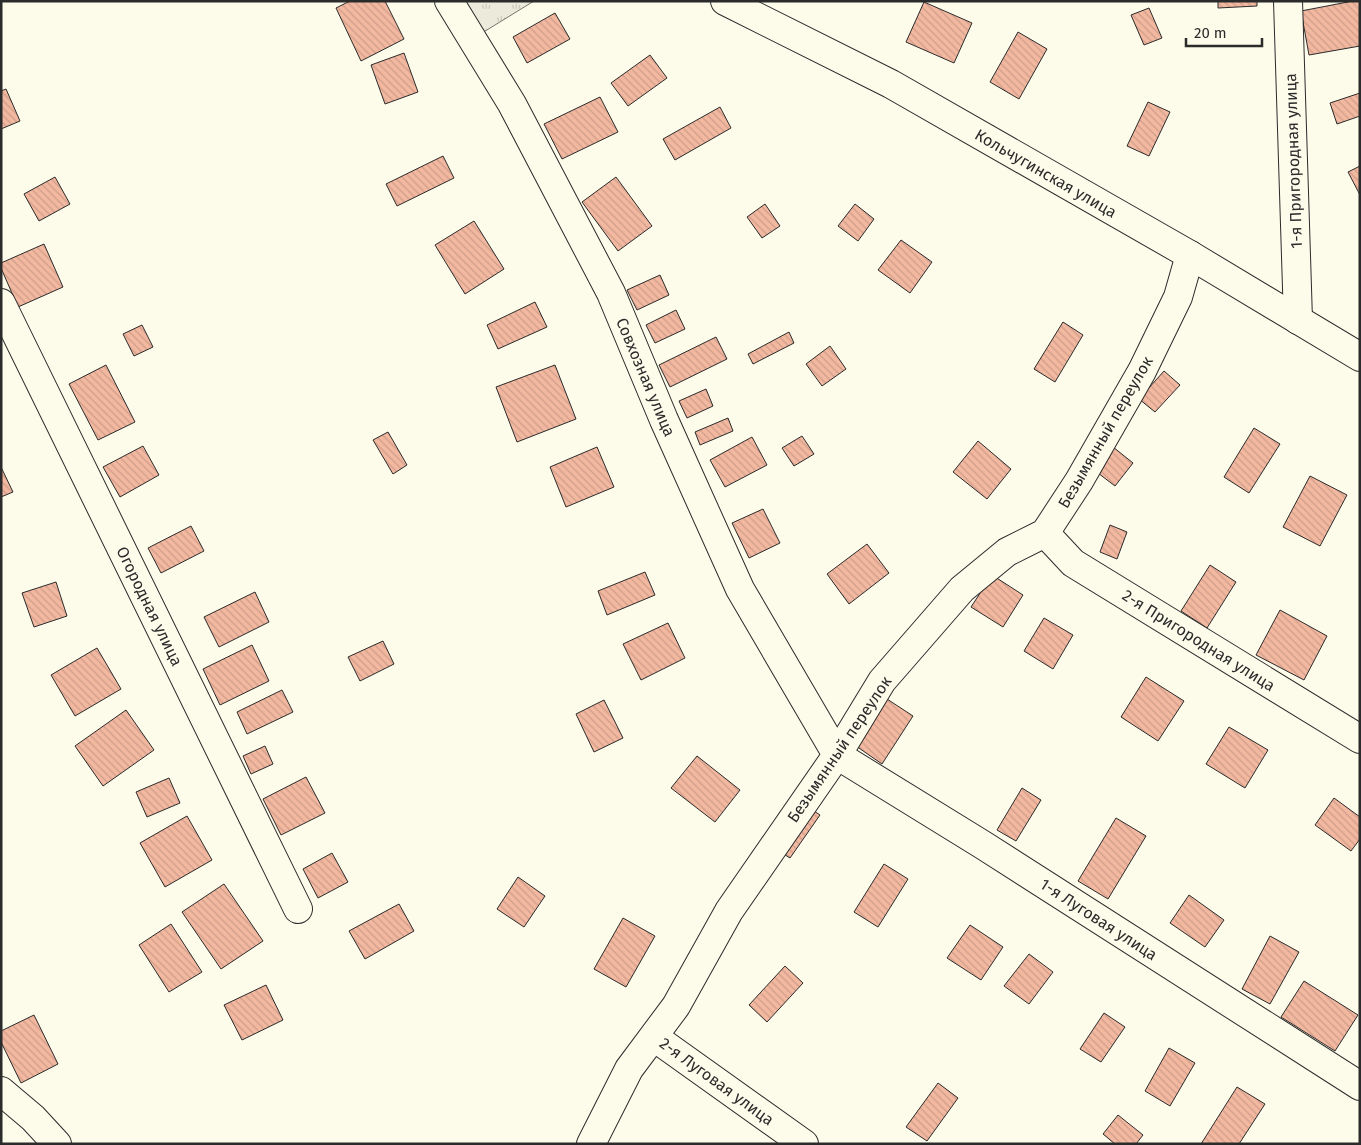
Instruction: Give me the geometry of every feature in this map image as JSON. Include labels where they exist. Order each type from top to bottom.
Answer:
[{"type":"street","name":"Совхозная улица","points":[[449,1],[512,104],[611,293],[664,420],[740,588],[837,756]]},
{"type":"street","name":"Кольчугинская улица","points":[[725,1],[891,84],[1190,255],[1360,357]]},
{"type":"street","name":"1-я Пригородная улица","points":[[1288,1],[1298,320]]},
{"type":"street","name":"Безымянный переулок","points":[[590,1144],[629,1069],[676,1006],[729,911],[837,756],[882,681],[962,589],[1007,552],[1045,532],[1079,481],[1142,371],[1178,297],[1190,255]]},
{"type":"street","name":"Огородная улица","points":[[1,303],[298,909]]},
{"type":"street","name":"2-я Пригородная улица","points":[[1045,532],[1073,563],[1360,740]]},
{"type":"street","name":"1-я Луговая улица","points":[[837,756],[983,845],[1360,1086]]},
{"type":"street","name":"2-я Луговая улица","points":[[654,1037],[804,1144]]},
{"type":"street","points":[[1,1091],[33,1118],[57,1144]]},
{"type":"green space","points":[[463,1],[534,1],[482,33]]},
{"type":"building","points":[[350,1],[385,1],[404,39],[361,61],[336,8]]},
{"type":"building","points":[[1218,1],[1257,1],[1257,6],[1218,8]]},
{"type":"building","points":[[1360,1],[1360,46],[1309,55],[1301,11]]},
{"type":"building","points":[[924,2],[972,23],[954,63],[906,42]]},
{"type":"building","points":[[1149,8],[1162,38],[1144,45],[1131,15]]},
{"type":"building","points":[[555,13],[570,39],[527,63],[513,37]]},
{"type":"building","points":[[1018,32],[1047,49],[1019,99],[990,82]]},
{"type":"building","points":[[404,53],[418,92],[385,104],[371,65]]},
{"type":"building","points":[[650,55],[667,78],[628,106],[611,83]]},
{"type":"building","points":[[6,89],[20,121],[1,129],[1,91]]},
{"type":"building","points":[[1360,93],[1360,116],[1337,124],[1330,103]]},
{"type":"building","points":[[600,97],[618,132],[562,159],[544,124]]},
{"type":"building","points":[[1148,102],[1170,112],[1149,156],[1127,146]]},
{"type":"building","points":[[720,107],[731,128],[675,160],[663,139]]},
{"type":"building","points":[[443,156],[454,178],[397,206],[386,184]]},
{"type":"building","points":[[1360,166],[1360,195],[1348,172]]},
{"type":"building","points":[[55,177],[70,204],[39,221],[24,194]]},
{"type":"building","points":[[616,177],[652,226],[618,251],[582,202]]},
{"type":"building","points":[[765,204],[780,226],[762,238],[747,217]]},
{"type":"building","points":[[855,204],[874,219],[858,241],[838,226]]},
{"type":"building","points":[[474,221],[504,269],[465,294],[435,245]]},
{"type":"building","points":[[901,240],[932,262],[910,293],[878,270]]},
{"type":"building","points":[[44,244],[63,287],[18,307],[1,268],[1,263]]},
{"type":"building","points":[[660,275],[669,295],[637,310],[627,290]]},
{"type":"building","points":[[535,302],[547,327],[498,349],[487,325]]},
{"type":"building","points":[[676,310],[685,329],[655,343],[646,325]]},
{"type":"building","points":[[1063,322],[1083,335],[1055,382],[1034,369]]},
{"type":"building","points":[[142,325],[153,347],[134,356],[123,334]]},
{"type":"building","points":[[789,332],[794,343],[753,364],[748,354]]},
{"type":"building","points":[[716,337],[727,359],[670,387],[659,365]]},
{"type":"building","points":[[830,346],[846,369],[822,386],[806,364]]},
{"type":"building","points":[[106,365],[135,422],[98,440],[69,384]]},
{"type":"building","points":[[555,365],[576,419],[517,442],[496,387]]},
{"type":"building","points":[[1164,371],[1180,385],[1155,412],[1139,399]]},
{"type":"building","points":[[706,389],[713,406],[687,418],[679,401]]},
{"type":"building","points":[[728,418],[733,431],[700,445],[695,432]]},
{"type":"building","points":[[1254,428],[1280,444],[1249,493],[1224,477]]},
{"type":"building","points":[[388,432],[407,465],[393,474],[373,440]]},
{"type":"building","points":[[802,436],[814,454],[794,466],[782,448]]},
{"type":"building","points":[[752,437],[767,465],[725,487],[710,460]]},
{"type":"building","points":[[978,441],[1011,469],[987,499],[953,472]]},
{"type":"building","points":[[143,446],[159,475],[120,497],[103,467]]},
{"type":"building","points":[[597,447],[614,487],[566,507],[550,467]]},
{"type":"building","points":[[1113,447],[1133,463],[1115,486],[1094,470]]},
{"type":"building","points":[[1,467],[13,492],[1,497]]},
{"type":"building","points":[[1310,476],[1347,495],[1320,546],[1283,527]]},
{"type":"building","points":[[763,509],[780,543],[749,558],[732,523]]},
{"type":"building","points":[[1110,525],[1127,532],[1117,559],[1100,552]]},
{"type":"building","points":[[191,526],[204,551],[161,573],[148,548]]},
{"type":"building","points":[[867,544],[889,573],[849,604],[827,574]]},
{"type":"building","points":[[1210,565],[1236,582],[1207,628],[1181,611]]},
{"type":"building","points":[[645,572],[655,595],[607,615],[598,591]]},
{"type":"building","points":[[992,575],[1023,595],[1003,627],[971,607]]},
{"type":"building","points":[[56,582],[67,616],[34,627],[22,593]]},
{"type":"building","points":[[255,592],[269,622],[219,647],[204,617]]},
{"type":"building","points":[[1280,610],[1327,636],[1304,680],[1256,655]]},
{"type":"building","points":[[1044,618],[1073,635],[1053,669],[1024,651]]},
{"type":"building","points":[[668,623],[685,658],[641,680],[623,644]]},
{"type":"building","points":[[383,641],[394,664],[360,681],[348,657]]},
{"type":"building","points":[[252,645],[269,681],[220,705],[203,669]]},
{"type":"building","points":[[97,648],[121,689],[75,716],[51,675]]},
{"type":"building","points":[[1146,677],[1184,701],[1158,741],[1121,717]]},
{"type":"building","points":[[282,690],[293,712],[247,734],[237,712]]},
{"type":"building","points":[[887,699],[913,716],[882,764],[856,746]]},
{"type":"building","points":[[604,700],[623,738],[594,752],[576,714]]},
{"type":"building","points":[[126,710],[154,750],[103,786],[75,746]]},
{"type":"building","points":[[1229,727],[1268,750],[1245,788],[1206,764]]},
{"type":"building","points":[[265,746],[273,764],[251,774],[243,756]]},
{"type":"building","points":[[697,756],[740,790],[715,822],[671,788]]},
{"type":"building","points":[[306,777],[325,813],[281,835],[263,799]]},
{"type":"building","points":[[169,778],[180,803],[147,817],[136,792]]},
{"type":"building","points":[[1022,788],[1041,800],[1016,841],[997,830]]},
{"type":"building","points":[[1334,798],[1360,817],[1360,839],[1351,851],[1315,825]]},
{"type":"building","points":[[808,807],[820,815],[790,858],[779,851]]},
{"type":"building","points":[[187,816],[212,860],[165,887],[140,843]]},
{"type":"building","points":[[1116,818],[1146,836],[1108,899],[1078,881]]},
{"type":"building","points":[[332,853],[348,882],[318,898],[303,869]]},
{"type":"building","points":[[884,864],[908,879],[878,927],[854,912]]},
{"type":"building","points":[[518,877],[545,896],[524,927],[497,909]]},
{"type":"building","points":[[224,884],[263,941],[221,969],[182,912]]},
{"type":"building","points":[[1189,895],[1224,920],[1205,947],[1170,923]]},
{"type":"building","points":[[399,904],[414,931],[365,959],[349,931]]},
{"type":"building","points":[[623,918],[655,936],[626,987],[594,969]]},
{"type":"building","points":[[171,924],[202,972],[169,992],[139,945]]},
{"type":"building","points":[[970,925],[1003,947],[981,980],[947,958]]},
{"type":"building","points":[[1270,936],[1299,952],[1270,1004],[1242,989]]},
{"type":"building","points":[[1029,954],[1053,972],[1029,1004],[1004,986]]},
{"type":"building","points":[[785,966],[803,983],[767,1022],[749,1005]]},
{"type":"building","points":[[1304,981],[1358,1015],[1335,1051],[1281,1017]]},
{"type":"building","points":[[266,985],[283,1020],[242,1040],[224,1005]]},
{"type":"building","points":[[1104,1013],[1125,1027],[1101,1062],[1080,1049]]},
{"type":"building","points":[[34,1015],[58,1064],[21,1083],[1,1042],[1,1031]]},
{"type":"building","points":[[1169,1048],[1195,1063],[1170,1106],[1145,1091]]},
{"type":"building","points":[[938,1083],[958,1098],[927,1141],[906,1127]]},
{"type":"building","points":[[1237,1087],[1265,1104],[1239,1144],[1201,1144]]},
{"type":"building","points":[[1118,1115],[1143,1135],[1136,1144],[1115,1144],[1103,1134]]}]
